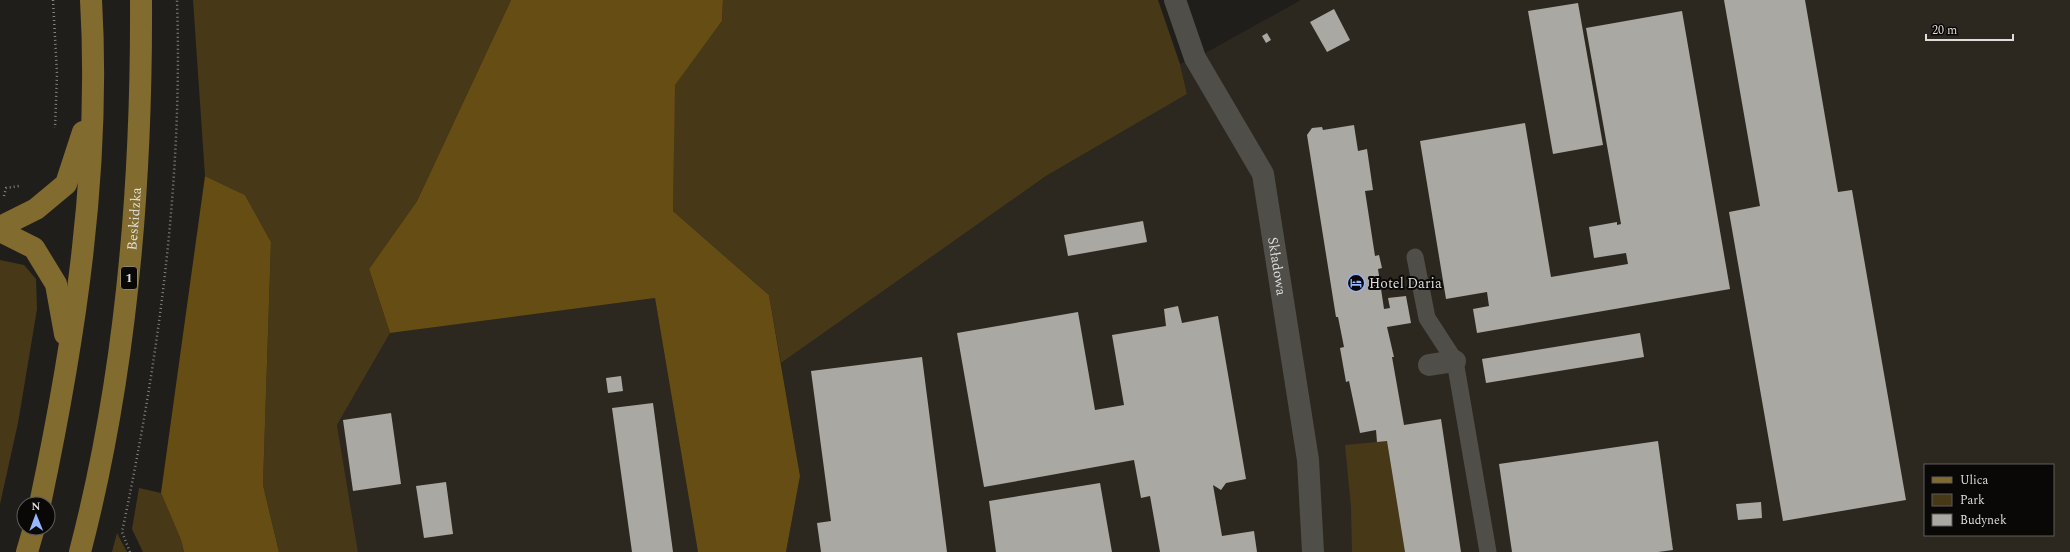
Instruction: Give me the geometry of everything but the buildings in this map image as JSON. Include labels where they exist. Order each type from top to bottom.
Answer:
[{"type":"main road","points":[[42,496],[58,420],[69,355],[84,236],[94,98],[91,0]]},
{"type":"main road","name":"Beskidzka","points":[[80,552],[107,431],[134,238],[140,130],[141,0]]},
{"type":"main road","points":[[0,227],[36,209],[66,184],[94,98]]},
{"type":"main road","points":[[0,231],[34,248],[56,284],[69,355]]},
{"type":"main road","points":[[27,552],[32,536]]},
{"type":"street","name":"Składowa","points":[[1176,0],[1195,58],[1263,174],[1308,460],[1313,552]]},
{"type":"street","points":[[1429,365],[1455,361]]},
{"type":"lane","points":[[1414,258],[1427,318],[1455,361],[1488,552]]},
{"type":"path","points":[[53,0],[57,74],[54,134]]},
{"type":"path","points":[[130,552],[122,532],[150,388],[172,218],[176,102],[177,0]]},
{"type":"path","points":[[3,201],[6,188],[25,185]]},
{"type":"shaded area","points":[[511,0],[723,0],[722,21],[675,85],[673,211],[769,295],[800,476],[786,552],[698,552],[655,298],[390,333],[369,269],[417,201]]},
{"type":"shaded area","points":[[1301,0],[2070,0],[2070,552],[786,552],[800,476],[781,363],[1046,176],[1187,94],[1180,64],[1209,51]]},
{"type":"shaded area","points":[[205,176],[245,195],[271,242],[263,485],[279,552],[184,552],[181,540],[161,493]]},
{"type":"shaded area","points":[[655,298],[698,552],[358,552],[337,425],[390,333]]},
{"type":"green space","points":[[193,0],[511,0],[417,201],[369,269],[390,333],[337,425],[358,552],[279,552],[263,485],[271,242],[245,195],[205,176]]},
{"type":"green space","points":[[723,0],[1158,0],[1180,64],[1187,94],[1046,176],[781,363],[769,295],[673,211],[674,85],[722,21]]},
{"type":"green space","points":[[0,260],[24,265],[36,279],[37,309],[18,423],[0,504]]},
{"type":"green space","points":[[1387,441],[1405,552],[1352,552],[1351,507],[1345,445]]},
{"type":"green space","points":[[139,488],[161,493],[181,540],[184,552],[143,552],[132,529]]},
{"type":"green space","points":[[117,533],[127,552],[112,552]]},
{"type":"place","name":"Hotel Daria","points":[[1356,283]]}]
